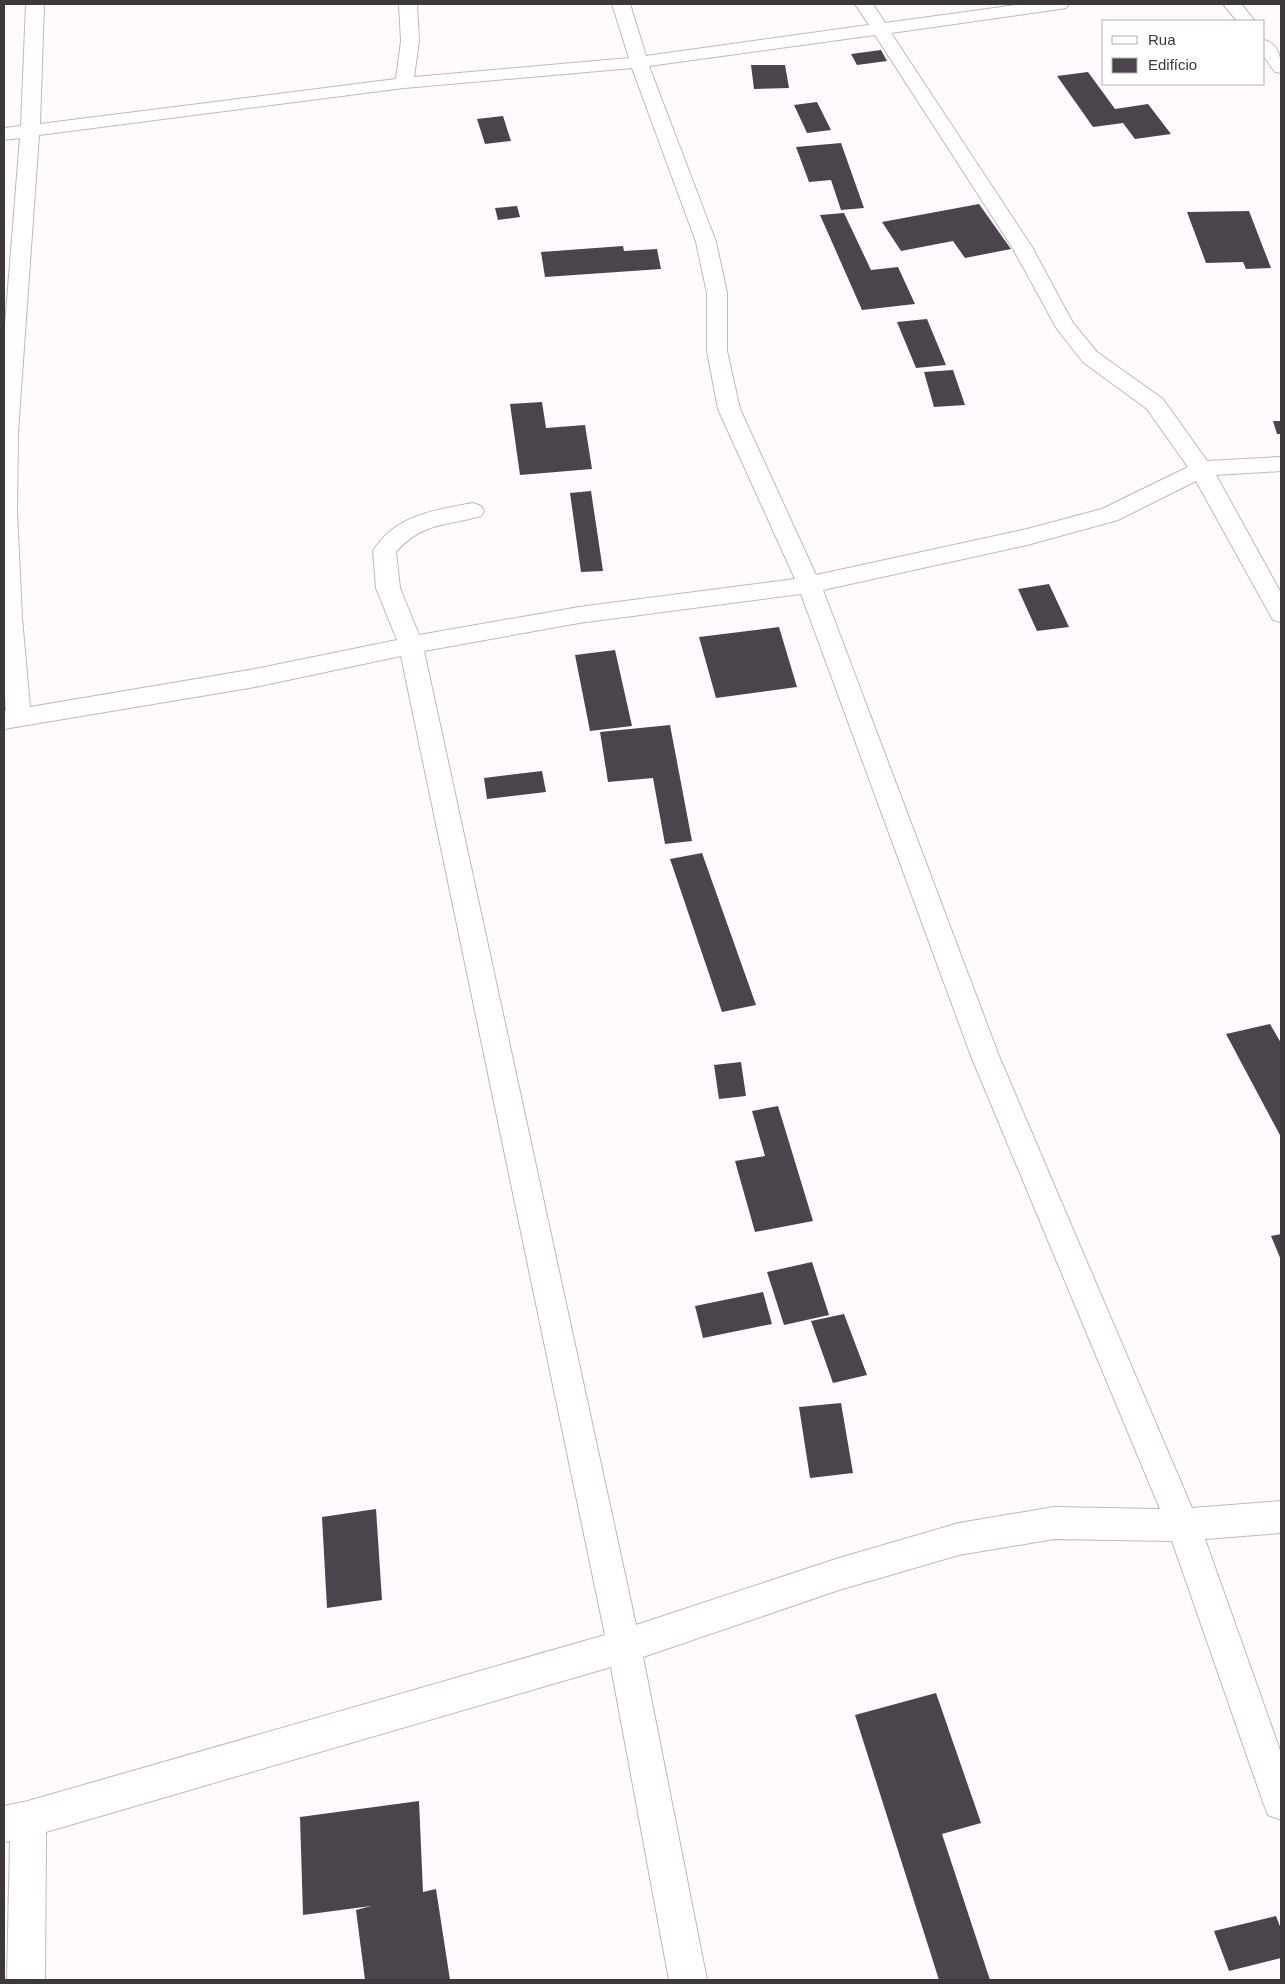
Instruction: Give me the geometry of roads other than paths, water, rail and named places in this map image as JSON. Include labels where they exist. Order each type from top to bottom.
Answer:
[{"type":"street","points":[[34,4],[30,130],[7,442],[6,512],[12,719],[255,678],[412,645],[579,615],[809,585],[1028,537],[1110,514],[1201,469],[1281,464]]},
{"type":"street","points":[[404,83],[410,41],[408,4]]},
{"type":"street","points":[[621,4],[638,62],[706,242],[717,293],[717,351],[729,409],[809,585],[985,1056],[1183,1526],[1281,1802]]},
{"type":"street","points":[[864,4],[1022,247],[1064,325],[1090,357],[1155,404],[1201,469],[1281,614]]},
{"type":"street","points":[[4,134],[404,83],[638,62],[1060,4]]},
{"type":"street","points":[[1232,4],[1245,20]]},
{"type":"street","points":[[1265,46],[1281,68]]},
{"type":"street","points":[[472,511],[428,520],[399,534],[384,551],[388,588],[412,645],[624,1646],[688,1980]]},
{"type":"street","points":[[26,1980],[16,1821],[624,1646],[840,1574],[959,1539],[1054,1523],[1183,1526],[1281,1517]]}]
